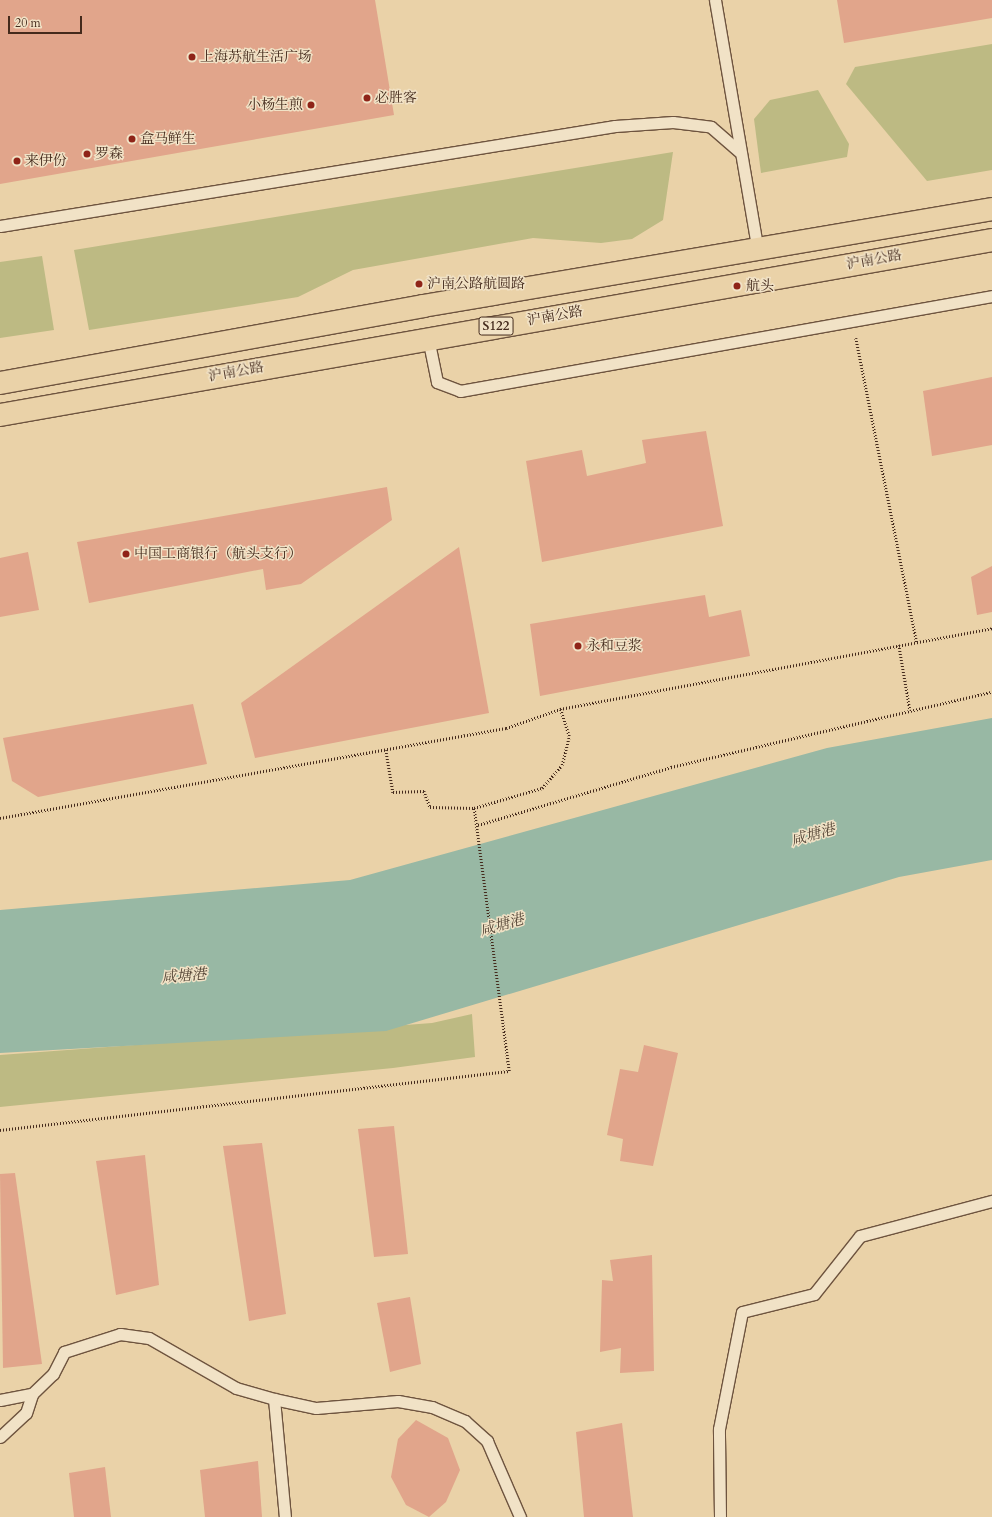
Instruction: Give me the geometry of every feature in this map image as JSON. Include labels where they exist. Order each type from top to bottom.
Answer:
[{"type":"main road","name":"沪南公路","points":[[0,384],[423,306],[758,251],[992,209]]},
{"type":"main road","name":"沪南公路","points":[[0,415],[428,338],[992,240]]},
{"type":"lane","points":[[715,0],[739,151],[758,251]]},
{"type":"lane","points":[[0,226],[615,126],[673,122],[711,127],[739,151]]},
{"type":"lane","points":[[428,338],[437,382],[460,391],[992,296]]},
{"type":"lane","points":[[720,1517],[719,1429],[742,1312],[814,1294],[860,1236],[992,1201]]},
{"type":"lane","points":[[0,1437],[26,1413],[32,1394],[53,1374],[64,1352],[120,1334],[149,1338],[236,1388],[274,1399],[316,1408],[398,1402],[432,1407],[465,1421],[487,1441],[520,1517]]},
{"type":"lane","points":[[0,1400],[32,1394]]},
{"type":"lane","points":[[274,1399],[285,1517]]},
{"type":"path","points":[[852,320],[917,642]]},
{"type":"path","points":[[0,818],[506,728],[560,709],[992,628]]},
{"type":"path","points":[[899,645],[910,710]]},
{"type":"path","points":[[478,825],[671,767],[992,692]]},
{"type":"path","points":[[386,750],[393,792],[424,791],[430,807],[474,808],[542,788],[562,765],[569,736],[560,709]]},
{"type":"path","points":[[0,1130],[509,1071],[478,825],[474,808]]},
{"type":"shaded area","points":[[992,44],[992,170],[927,181],[846,84],[855,67]]},
{"type":"shaded area","points":[[818,90],[849,144],[847,157],[761,173],[754,119],[770,100]]},
{"type":"shaded area","points":[[673,152],[663,220],[632,239],[601,243],[533,238],[353,270],[298,297],[89,330],[74,250]]},
{"type":"shaded area","points":[[42,256],[54,330],[0,338],[0,262]]},
{"type":"shaded area","points":[[472,1014],[475,1057],[393,1068],[0,1107],[0,1055],[432,1023]]},
{"type":"water","name":"咸塘港","points":[[992,718],[992,860],[899,877],[386,1031],[0,1053],[0,910],[350,880],[827,748]]},
{"type":"building","name":"上海苏航生活广场","points":[[0,0],[375,0],[394,115],[0,184]]},
{"type":"building","points":[[837,0],[992,0],[992,18],[844,43]]},
{"type":"building","points":[[992,377],[992,445],[932,456],[923,391]]},
{"type":"building","points":[[706,431],[723,526],[542,562],[526,461],[582,450],[587,476],[646,463],[642,440]]},
{"type":"building","points":[[387,487],[392,520],[301,584],[266,590],[263,569],[89,603],[77,542]]},
{"type":"building","points":[[459,547],[489,713],[255,758],[241,703]]},
{"type":"building","points":[[28,552],[39,610],[0,617],[0,558]]},
{"type":"building","points":[[992,566],[992,612],[977,615],[971,577]]},
{"type":"building","points":[[705,595],[709,617],[741,610],[750,656],[540,696],[530,624]]},
{"type":"building","points":[[193,704],[207,764],[38,797],[12,781],[3,738]]},
{"type":"building","points":[[644,1045],[678,1053],[653,1166],[620,1161],[623,1139],[607,1135],[620,1069],[638,1072]]},
{"type":"building","points":[[394,1126],[408,1254],[374,1257],[358,1129]]},
{"type":"building","points":[[262,1143],[286,1314],[249,1321],[223,1146]]},
{"type":"building","points":[[145,1155],[159,1285],[116,1295],[96,1161]]},
{"type":"building","points":[[15,1173],[42,1364],[3,1368],[0,1174]]},
{"type":"building","points":[[652,1255],[654,1371],[620,1373],[621,1348],[600,1352],[602,1280],[613,1281],[610,1260]]},
{"type":"building","points":[[410,1297],[421,1364],[390,1372],[377,1303]]},
{"type":"building","points":[[416,1420],[448,1438],[460,1470],[446,1502],[429,1517],[406,1505],[391,1477],[398,1439]]},
{"type":"building","points":[[622,1423],[633,1517],[584,1517],[576,1432]]},
{"type":"building","points":[[258,1461],[262,1517],[205,1517],[200,1470]]},
{"type":"building","points":[[105,1467],[111,1517],[74,1517],[69,1473]]},
{"type":"place","name":"上海苏航生活广场","points":[[192,57]]},
{"type":"place","name":"必胜客","points":[[367,98]]},
{"type":"place","name":"小杨生煎","points":[[311,105]]},
{"type":"place","name":"盒马鲜生","points":[[132,139]]},
{"type":"place","name":"罗森","points":[[87,154]]},
{"type":"place","name":"来伊份","points":[[17,161]]},
{"type":"place","name":"沪南公路航圆路","points":[[419,284]]},
{"type":"place","name":"航头","points":[[737,286]]},
{"type":"place","name":"中国工商银行（航头支行）","points":[[126,554]]},
{"type":"place","name":"永和豆浆","points":[[578,646]]}]
